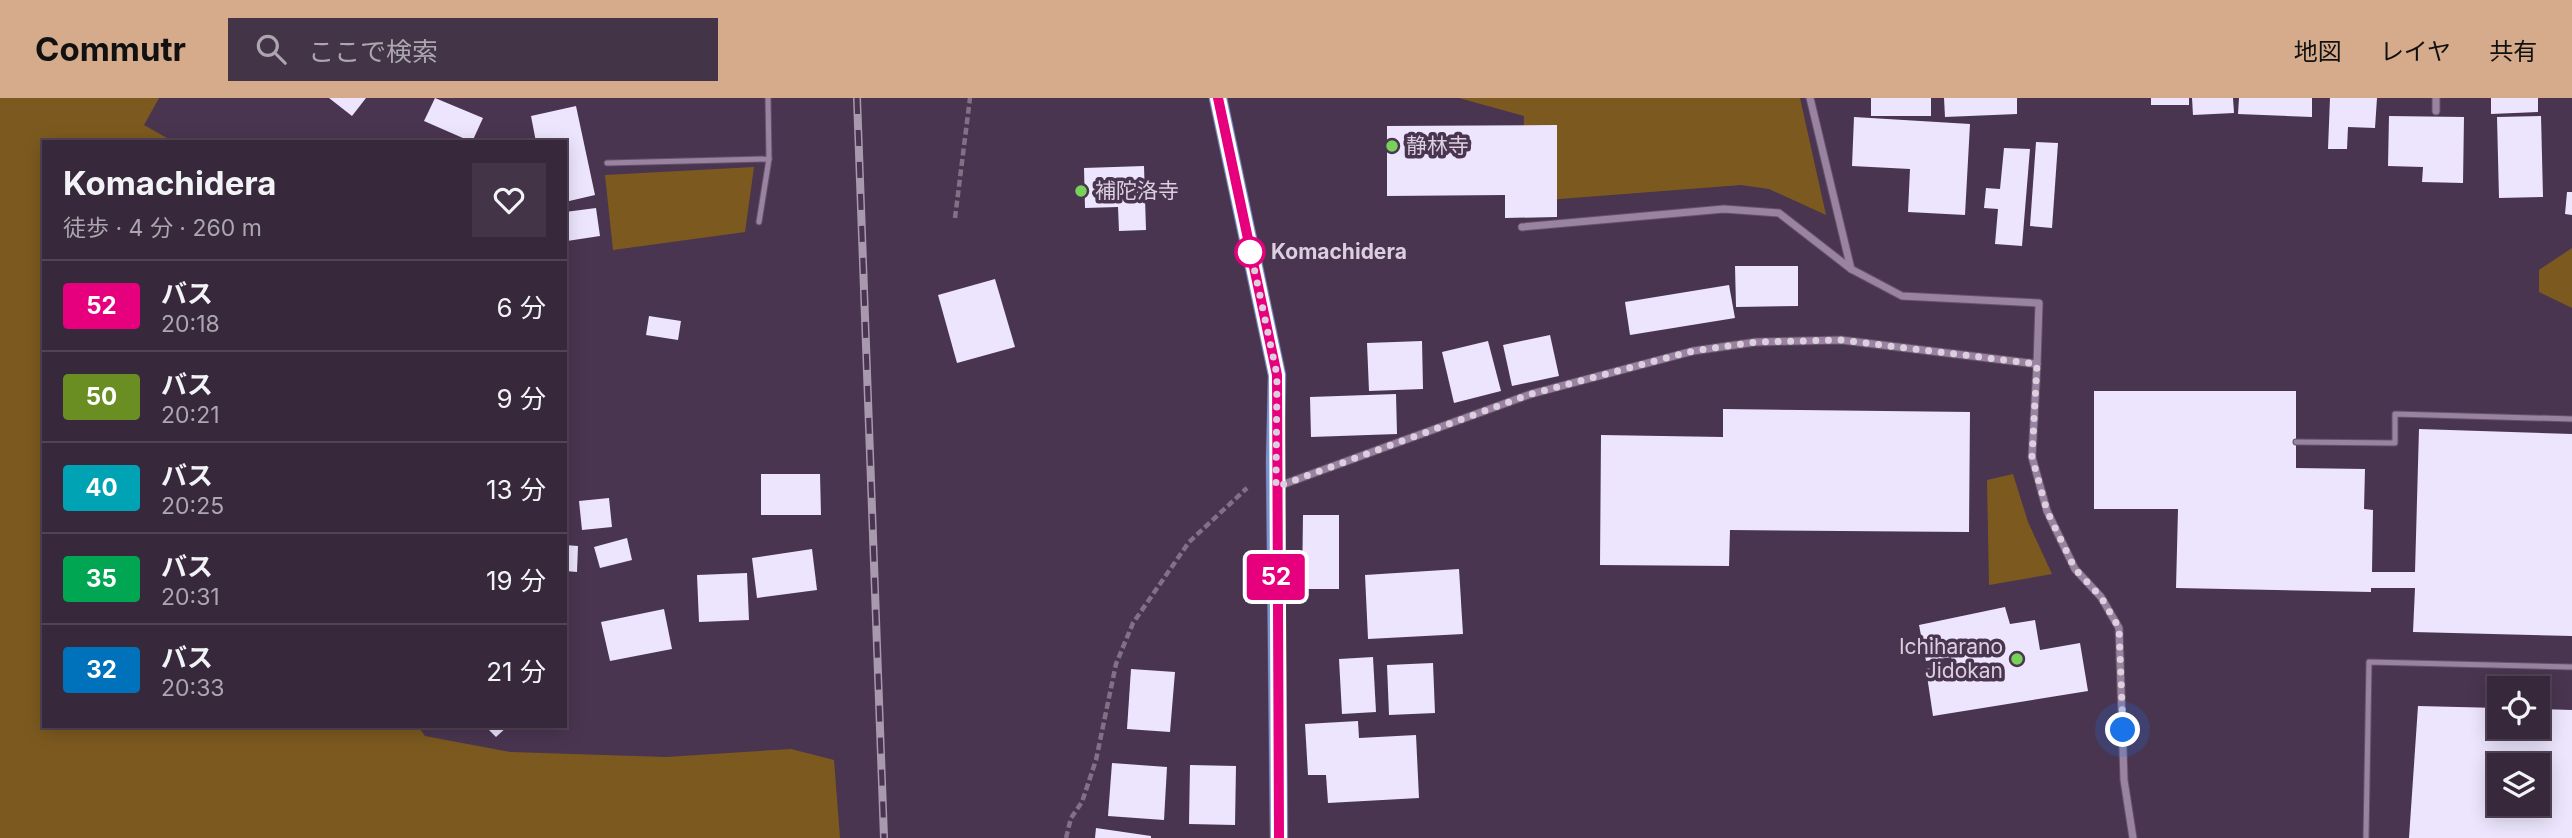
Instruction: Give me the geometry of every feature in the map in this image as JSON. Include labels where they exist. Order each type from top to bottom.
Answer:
[{"type":"main road","points":[[1218,98],[1277,375],[1275,461],[1279,838]]},
{"type":"street","points":[[1810,98],[1852,270]]},
{"type":"street","points":[[2436,98],[2436,111]]},
{"type":"street","points":[[1522,227],[1724,209],[1779,213],[1852,270],[1902,296],[2039,303],[2032,457],[2047,511],[2075,569],[2101,597],[2119,628],[2124,780],[2133,838]]},
{"type":"street","points":[[1276,487],[1531,394],[1693,351],[1756,342],[1841,340],[2037,364]]},
{"type":"lane","points":[[759,222],[769,159],[768,98]]},
{"type":"lane","points":[[607,163],[769,159]]},
{"type":"lane","points":[[2296,442],[2395,443],[2395,414],[2572,419]]},
{"type":"lane","points":[[2366,838],[2370,662],[2572,667]]},
{"type":"path","points":[[955,218],[970,98]]},
{"type":"path","points":[[1066,838],[1096,760],[1116,664],[1133,623],[1189,542],[1275,461]]},
{"type":"shaded area","points":[[0,98],[159,98],[144,125],[170,140],[42,140],[42,728],[419,728],[425,736],[510,752],[666,757],[791,749],[834,760],[840,838],[0,838]]},
{"type":"shaded area","points":[[1459,98],[1800,98],[1826,215],[1769,189],[1741,185],[1521,202],[1524,116]]},
{"type":"shaded area","points":[[754,167],[745,232],[613,250],[605,175]]},
{"type":"shaded area","points":[[2572,248],[2572,308],[2539,292],[2539,270]]},
{"type":"shaded area","points":[[2013,474],[2028,522],[2052,574],[1989,585],[1987,480]]},
{"type":"building","points":[[329,98],[366,98],[352,116]]},
{"type":"building","points":[[435,98],[483,118],[473,140],[424,121]]},
{"type":"building","points":[[1871,98],[1931,98],[1931,116],[1871,116]]},
{"type":"building","points":[[1944,98],[2017,98],[2017,114],[1945,117]]},
{"type":"building","points":[[2151,98],[2189,98],[2189,105],[2151,105]]},
{"type":"building","points":[[2192,98],[2233,98],[2234,113],[2193,115]]},
{"type":"building","points":[[2239,98],[2312,98],[2312,117],[2238,114]]},
{"type":"building","points":[[2330,98],[2377,98],[2375,128],[2348,127],[2347,149],[2328,149]]},
{"type":"building","points":[[2491,98],[2538,98],[2538,112],[2491,114]]},
{"type":"building","points":[[576,106],[595,195],[567,202],[567,140],[536,140],[531,116]]},
{"type":"building","points":[[2389,116],[2464,117],[2463,183],[2422,182],[2423,167],[2388,166]]},
{"type":"building","points":[[2541,116],[2543,197],[2499,198],[2497,117]]},
{"type":"building","points":[[1854,117],[1970,124],[1965,215],[1908,212],[1910,169],[1852,166]]},
{"type":"building","points":[[1557,125],[1557,217],[1505,218],[1505,195],[1387,196],[1387,126]]},
{"type":"building","points":[[2036,142],[2058,143],[2052,228],[2030,226]]},
{"type":"building","points":[[2004,148],[2030,149],[2022,246],[1995,244],[1998,209],[1984,208],[1986,188],[2000,189]]},
{"type":"building","points":[[1144,166],[1146,230],[1119,231],[1118,207],[1085,208],[1084,168]]},
{"type":"building","points":[[2567,192],[2572,192],[2572,215],[2565,214]]},
{"type":"building","points":[[596,208],[600,236],[567,241],[567,212]]},
{"type":"building","points":[[1735,266],[1798,266],[1798,306],[1736,307]]},
{"type":"building","points":[[995,279],[1015,347],[957,363],[938,295]]},
{"type":"building","points":[[1729,285],[1735,318],[1630,335],[1625,302]]},
{"type":"building","points":[[649,316],[681,321],[678,340],[646,335]]},
{"type":"building","points":[[1550,335],[1559,376],[1512,386],[1503,345]]},
{"type":"building","points":[[1422,341],[1423,389],[1369,391],[1367,343]]},
{"type":"building","points":[[1488,341],[1501,391],[1454,403],[1442,352]]},
{"type":"building","points":[[2094,391],[2296,391],[2296,468],[2365,469],[2364,509],[2373,510],[2372,572],[2415,572],[2419,429],[2572,434],[2572,636],[2413,632],[2415,588],[2371,588],[2371,592],[2176,588],[2178,509],[2094,509]]},
{"type":"building","points":[[1396,394],[1397,434],[1311,437],[1310,397]]},
{"type":"building","points":[[1723,409],[1970,412],[1969,532],[1730,530],[1729,566],[1600,565],[1601,435],[1723,437]]},
{"type":"building","points":[[761,474],[820,474],[821,515],[761,515]]},
{"type":"building","points":[[609,498],[612,527],[582,530],[579,501]]},
{"type":"building","points":[[1303,515],[1339,515],[1339,589],[1302,589]]},
{"type":"building","points":[[627,538],[632,560],[600,568],[594,547]]},
{"type":"building","points":[[567,545],[578,546],[577,572],[567,571]]},
{"type":"building","points":[[812,549],[817,590],[757,598],[752,558]]},
{"type":"building","points":[[1459,569],[1463,634],[1368,639],[1365,575]]},
{"type":"building","points":[[747,573],[749,620],[699,622],[697,575]]},
{"type":"building","name":"Ichiharano Jidokan","points":[[2005,607],[2010,624],[2035,620],[2040,650],[2080,643],[2088,691],[1933,716],[1926,669],[1953,665],[1951,657],[1926,661],[1919,625]]},
{"type":"building","points":[[664,609],[672,649],[610,661],[601,622]]},
{"type":"building","points":[[1373,657],[1376,712],[1342,714],[1339,659]]},
{"type":"building","points":[[1433,663],[1435,713],[1389,715],[1387,665]]},
{"type":"building","points":[[1131,669],[1175,672],[1170,732],[1127,729]]},
{"type":"building","points":[[2418,706],[2487,708],[2487,739],[2550,739],[2550,709],[2572,710],[2572,838],[2409,838]]},
{"type":"building","points":[[1358,721],[1359,738],[1416,735],[1419,798],[1328,803],[1326,775],[1308,775],[1305,724]]},
{"type":"building","points":[[487,728],[506,728],[496,737]]},
{"type":"building","points":[[1112,763],[1167,767],[1164,820],[1108,816]]},
{"type":"building","points":[[1190,765],[1236,766],[1235,825],[1189,824]]},
{"type":"building","points":[[1096,828],[1151,836],[1151,838],[1095,838]]},
{"type":"railway","points":[[857,98],[884,838]]},
{"type":"bus line","name":"52","points":[[1218,98],[1277,375],[1275,461],[1279,838]]},
{"type":"place","name":"静林寺","points":[[1392,146]]},
{"type":"place","name":"補陀洛寺","points":[[1081,191]]},
{"type":"place","name":"Komachidera","points":[[1250,252]]},
{"type":"place","name":"Ichiharano Jidokan","points":[[2017,659]]},
{"type":"route","points":[[1250,252],[1250,249],[1277,375],[1276,487],[1531,394],[1693,351],[1756,342],[1841,340],[2037,364],[2032,457],[2047,511],[2075,569],[2101,597],[2119,628],[2123,730]]}]
